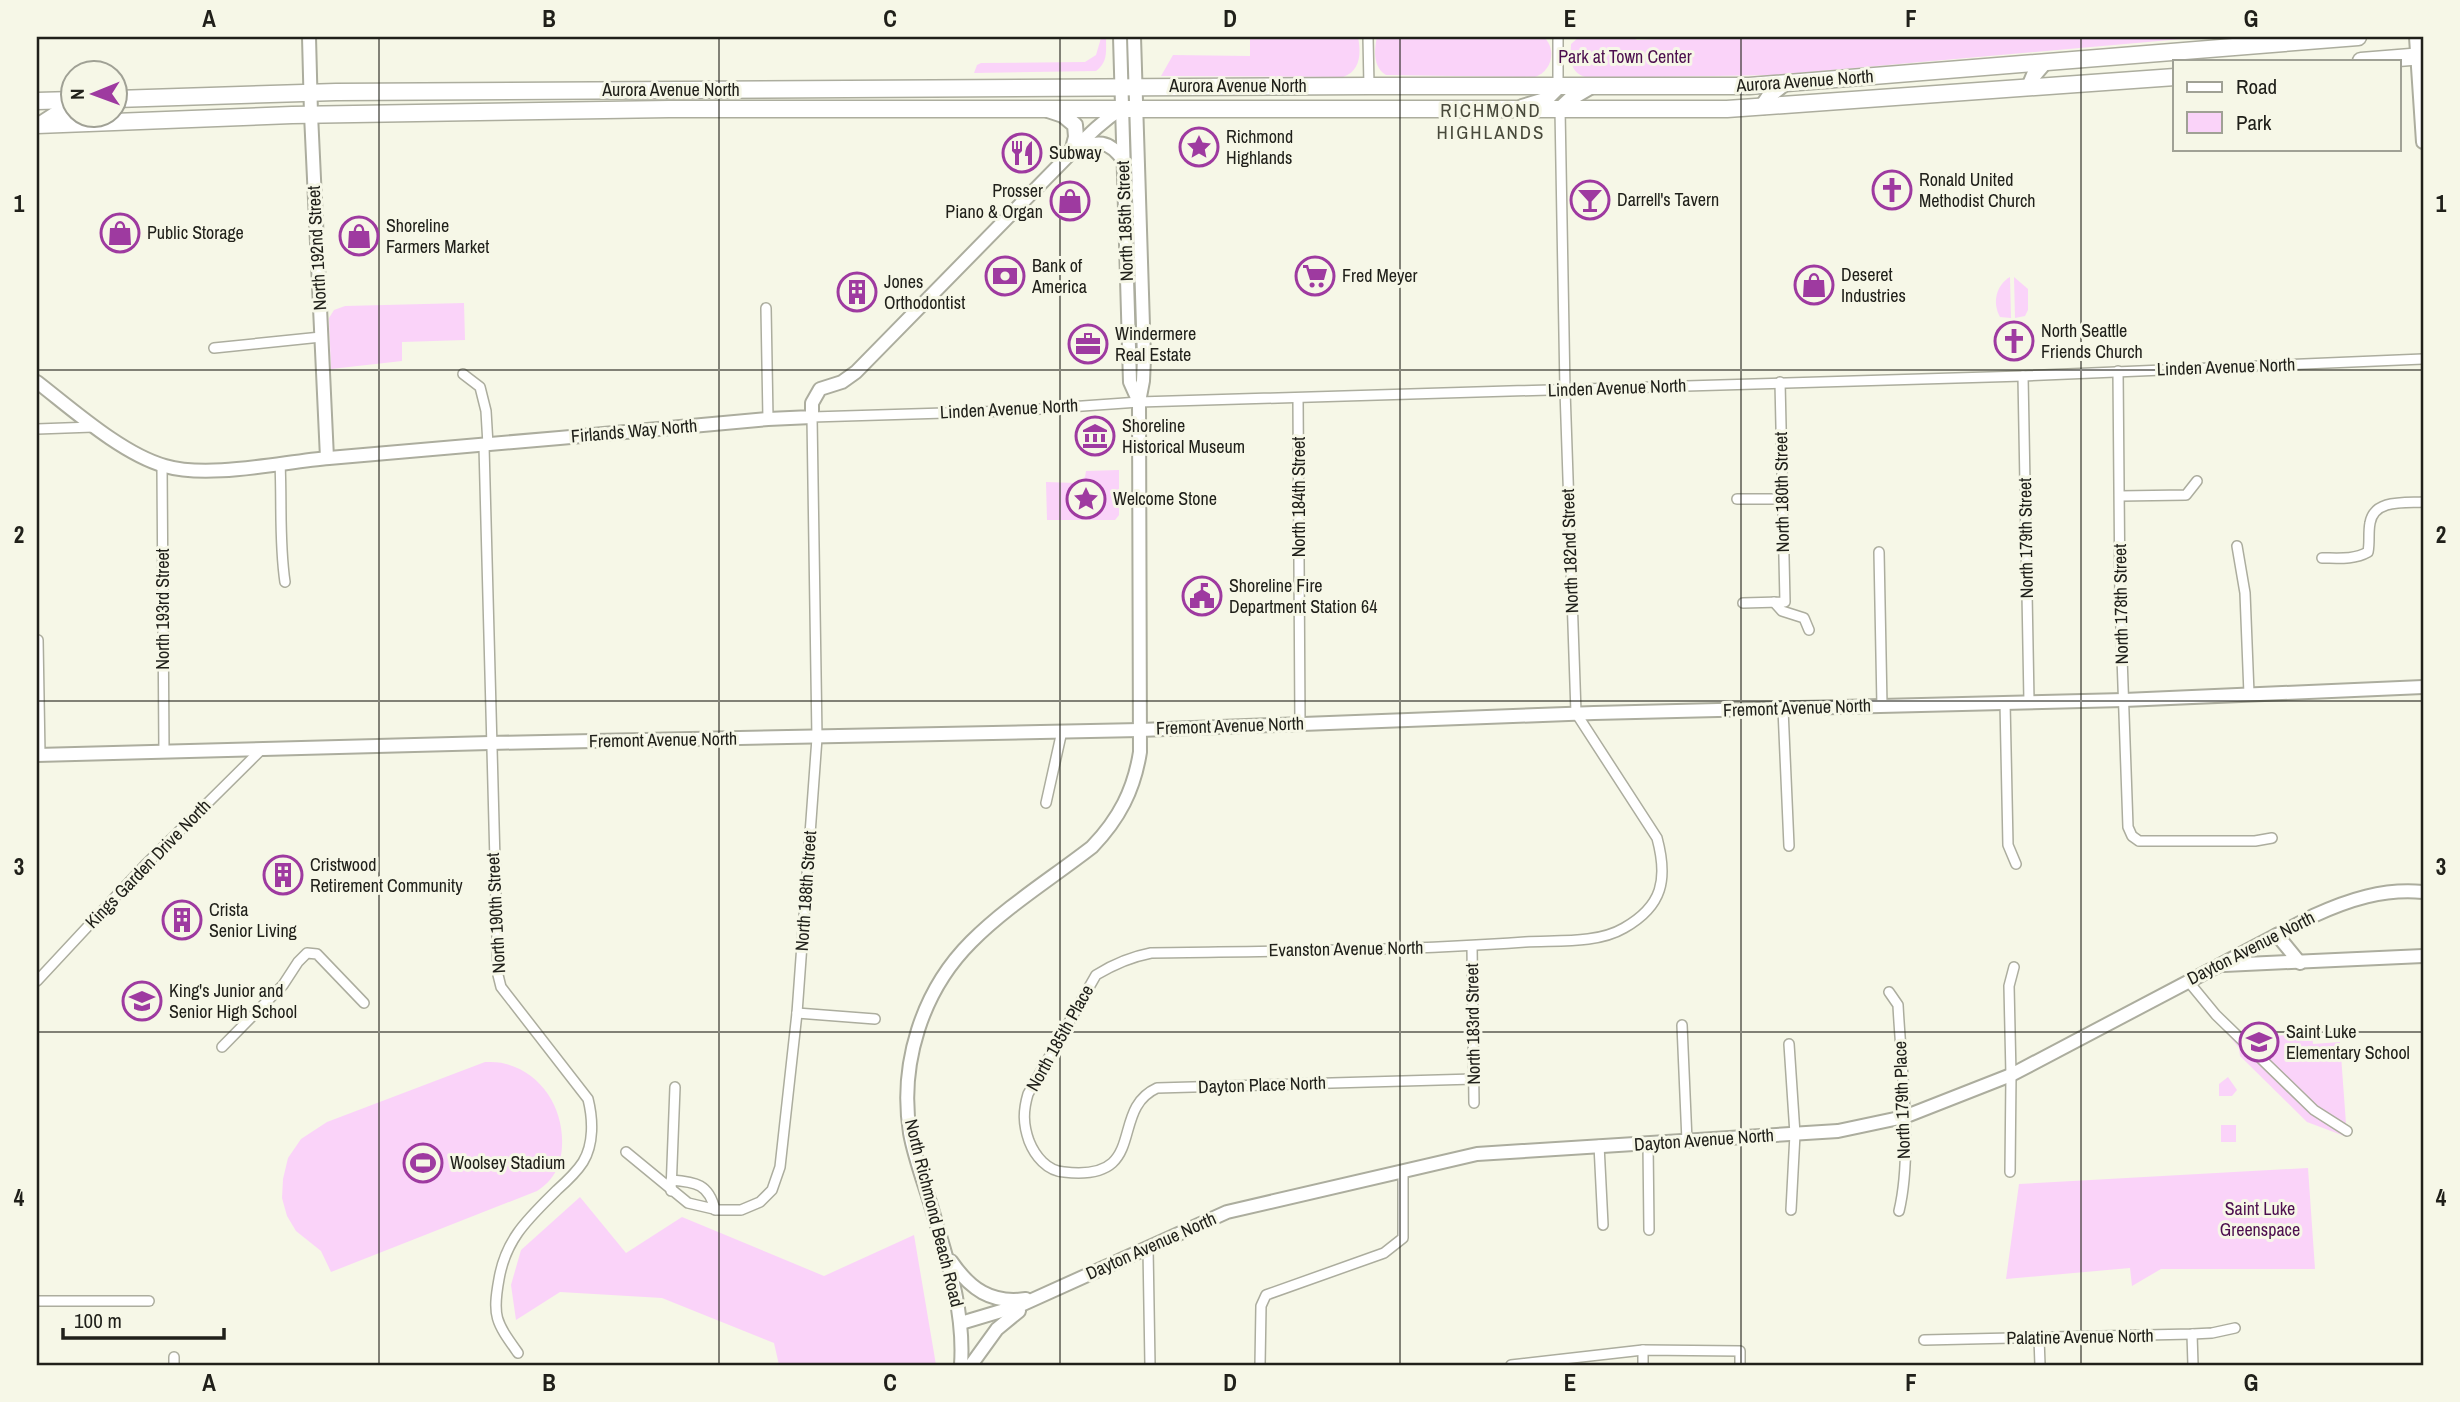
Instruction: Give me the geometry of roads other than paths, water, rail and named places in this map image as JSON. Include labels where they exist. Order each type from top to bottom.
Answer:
[{"type":"highway","name":"Aurora Avenue North","points":[[130,101],[310,93],[1128,87],[1590,87],[1785,83],[2045,62],[2182,56],[2358,37]]},
{"type":"highway","points":[[2373,60],[2420,56]]},
{"type":"highway","name":"Aurora Avenue North","points":[[38,125],[311,114],[669,108],[1762,107],[2172,75]]},
{"type":"highway","points":[[37,101],[60,100]]},
{"type":"main road","points":[[2029,87],[2034,75],[2045,62]]},
{"type":"main road","points":[[1762,107],[1770,95],[1785,83]]},
{"type":"main road","points":[[1401,109],[1404,99],[1417,86]]},
{"type":"main road","points":[[1518,109],[1545,100],[1558,87]]},
{"type":"main road","points":[[1559,109],[1590,87]]},
{"type":"main road","points":[[878,108],[892,89]]},
{"type":"main road","points":[[638,109],[654,90]]},
{"type":"main road","points":[[669,108],[691,90]]},
{"type":"main road","points":[[1044,109],[1071,120],[1076,130],[1072,152]]},
{"type":"main road","points":[[38,125],[60,114]]},
{"type":"street","name":"North 192nd Street","points":[[309,37],[327,458]]},
{"type":"street","name":"North 185th Street","points":[[1120,37],[1128,87],[1144,358],[1139,402],[1140,730]]},
{"type":"street","name":"North 185th Street","points":[[1128,87],[1134,37]]},
{"type":"street","points":[[1368,37],[1369,86]]},
{"type":"street","points":[[1558,37],[1558,87]]},
{"type":"street","points":[[2416,37],[2420,56],[2423,142]]},
{"type":"street","name":"North 185th Street","points":[[1129,109],[1124,160],[1130,382],[1139,402]]},
{"type":"street","points":[[811,417],[815,394],[827,385],[842,382],[856,372],[1102,121],[1129,109]]},
{"type":"street","name":"North 182nd Street","points":[[1559,109],[1576,713]]},
{"type":"street","points":[[1072,152],[1090,143],[1104,142],[1124,160]]},
{"type":"street","points":[[766,308],[768,419]]},
{"type":"street","points":[[214,348],[321,337]]},
{"type":"street","name":"Linden Avenue North","points":[[811,417],[1011,411],[1139,402],[2023,376],[2423,359]]},
{"type":"street","name":"North 178th Street","points":[[2118,371],[2120,600],[2128,827],[2132,836],[2139,841],[2255,841],[2272,838]]},
{"type":"street","name":"North 190th Street","points":[[463,374],[480,387],[486,411],[490,743],[498,975],[501,987],[588,1099],[593,1119],[591,1137],[583,1161],[512,1238],[502,1263],[495,1313],[498,1325],[518,1353]]},
{"type":"street","name":"North 179th Street","points":[[2023,376],[2029,701]]},
{"type":"street","name":"Firlands Way North","points":[[37,382],[95,426],[137,453],[162,466],[184,471],[811,417]]},
{"type":"street","name":"North 180th Street","points":[[1774,602],[1785,602],[1780,382]]},
{"type":"street","name":"North 184th Street","points":[[1298,398],[1300,723]]},
{"type":"street","name":"North 188th Street","points":[[626,1152],[688,1203],[715,1210],[741,1210],[760,1202],[772,1190],[780,1167],[785,1144],[797,1013],[817,738],[811,417]]},
{"type":"street","points":[[37,429],[95,426]]},
{"type":"street","points":[[280,463],[283,515],[280,553],[285,582]]},
{"type":"street","name":"North 193rd Street","points":[[162,466],[164,752]]},
{"type":"street","points":[[2120,496],[2186,495],[2197,481]]},
{"type":"street","points":[[1737,499],[1782,499]]},
{"type":"street","points":[[2322,558],[2356,558],[2363,555],[2368,552],[2370,545],[2370,521],[2379,508],[2389,504],[2423,502]]},
{"type":"street","points":[[2237,546],[2245,593],[2249,694]]},
{"type":"street","points":[[1879,552],[1881,706]]},
{"type":"street","points":[[1743,603],[1774,602],[1782,611],[1804,618],[1809,630]]},
{"type":"street","points":[[38,640],[38,755]]},
{"type":"street","name":"Fremont Avenue North","points":[[38,755],[1140,730],[1576,713],[2124,700],[2423,687]]},
{"type":"street","points":[[2005,702],[2008,845],[2016,864]]},
{"type":"street","points":[[1783,709],[1789,846]]},
{"type":"street","name":"Evanston Avenue North","points":[[1096,975],[1114,963],[1151,954],[1472,946],[1602,937],[1623,929],[1647,913],[1658,897],[1664,876],[1662,857],[1657,838],[1646,817],[1576,713]]},
{"type":"street","name":"North Richmond Beach Road","points":[[961,1365],[961,1323],[914,1150],[908,1116],[910,1062],[920,1023],[940,981],[970,943],[1092,847],[1116,820],[1137,770],[1140,730]]},
{"type":"street","points":[[1046,803],[1062,732]]},
{"type":"street","name":"Kings Garden Drive North","points":[[37,981],[145,864],[262,749]]},
{"type":"street","name":"Dayton Avenue North","points":[[961,1323],[1008,1310],[1227,1212],[1477,1154],[1838,1131],[1904,1116],[2011,1074],[2277,934],[2346,901],[2384,893],[2423,892]]},
{"type":"street","points":[[2277,934],[2300,962]]},
{"type":"street","name":"North 183rd Street","points":[[1472,946],[1474,1103]]},
{"type":"street","points":[[222,1047],[283,985],[298,962],[312,952],[329,965],[364,1003]]},
{"type":"street","points":[[2220,965],[2423,956]]},
{"type":"street","points":[[2010,1172],[2008,986],[2014,967]]},
{"type":"street","name":"North 185th Place","points":[[1096,975],[1028,1094],[1023,1109],[1025,1129],[1032,1150],[1044,1164],[1057,1172],[1074,1174],[1099,1170]]},
{"type":"street","points":[[2188,981],[2216,1015],[2314,1110],[2347,1131]]},
{"type":"street","name":"North 179th Place","points":[[1889,992],[1898,1005],[1904,1116],[1904,1187],[1899,1210]]},
{"type":"street","points":[[797,1013],[875,1019]]},
{"type":"street","points":[[1682,1025],[1687,1141]]},
{"type":"street","points":[[1789,1044],[1795,1134],[1791,1210]]},
{"type":"street","name":"Dayton Place North","points":[[1099,1170],[1112,1163],[1123,1151],[1138,1101],[1157,1088],[1474,1079]]},
{"type":"street","points":[[671,1191],[675,1087]]},
{"type":"street","points":[[1648,1144],[1648,1230]]},
{"type":"street","points":[[1599,1145],[1603,1225]]},
{"type":"street","points":[[1260,1365],[1261,1306],[1266,1294],[1384,1253],[1403,1238],[1403,1173]]},
{"type":"street","points":[[671,1180],[700,1185],[710,1194],[715,1210]]},
{"type":"street","points":[[1148,1248],[1150,1365]]},
{"type":"street","points":[[943,1249],[964,1279],[984,1293],[1015,1300],[1038,1297]]},
{"type":"street","points":[[971,1365],[997,1329],[1038,1297]]},
{"type":"street","points":[[37,1301],[149,1301]]},
{"type":"street","name":"Palatine Avenue North","points":[[1924,1340],[2192,1334],[2235,1328]]},
{"type":"street","points":[[2192,1334],[2193,1365]]},
{"type":"street","points":[[2039,1338],[2040,1365]]},
{"type":"street","points":[[1643,1350],[1643,1365]]},
{"type":"street","points":[[1515,1365],[1643,1350],[1740,1351],[1740,1365]]},
{"type":"place","name":"Richmond Highlands","points":[[1199,147]]},
{"type":"place","name":"Subway","points":[[1022,153]]},
{"type":"place","name":"Ronald United Methodist Church","points":[[1892,190]]},
{"type":"place","name":"Darrell's Tavern","points":[[1590,200]]},
{"type":"place","name":"Prosser Piano & Organ","points":[[1070,201]]},
{"type":"place","name":"Public Storage","points":[[120,233]]},
{"type":"place","name":"Shoreline Farmers Market","points":[[359,236]]},
{"type":"place","name":"Bank of America","points":[[1005,276]]},
{"type":"place","name":"Fred Meyer","points":[[1315,276]]},
{"type":"place","name":"Deseret Industries","points":[[1814,285]]},
{"type":"place","name":"Jones Orthodontist","points":[[857,292]]},
{"type":"place","name":"North Seattle Friends Church","points":[[2014,341]]},
{"type":"place","name":"Windermere Real Estate","points":[[1088,344]]},
{"type":"place","name":"Shoreline Historical Museum","points":[[1095,436]]},
{"type":"place","name":"Welcome Stone","points":[[1086,499]]},
{"type":"place","name":"Shoreline Fire Department Station 64","points":[[1202,596]]},
{"type":"place","name":"Cristwood Retirement Community","points":[[283,875]]},
{"type":"place","name":"Crista Senior Living","points":[[182,920]]},
{"type":"place","name":"King's Junior and Senior High School","points":[[142,1001]]},
{"type":"place","name":"Saint Luke Elementary School","points":[[2259,1042]]},
{"type":"place","name":"Woolsey Stadium","points":[[423,1163]]},
{"type":"district","name":"RICHMOND HIGHLANDS","points":[[1491,121]]},
{"type":"park label","name":"Park at Town Center","points":[[1625,57]]},
{"type":"park label","name":"Saint Luke Greenspace","points":[[2260,1219]]}]
